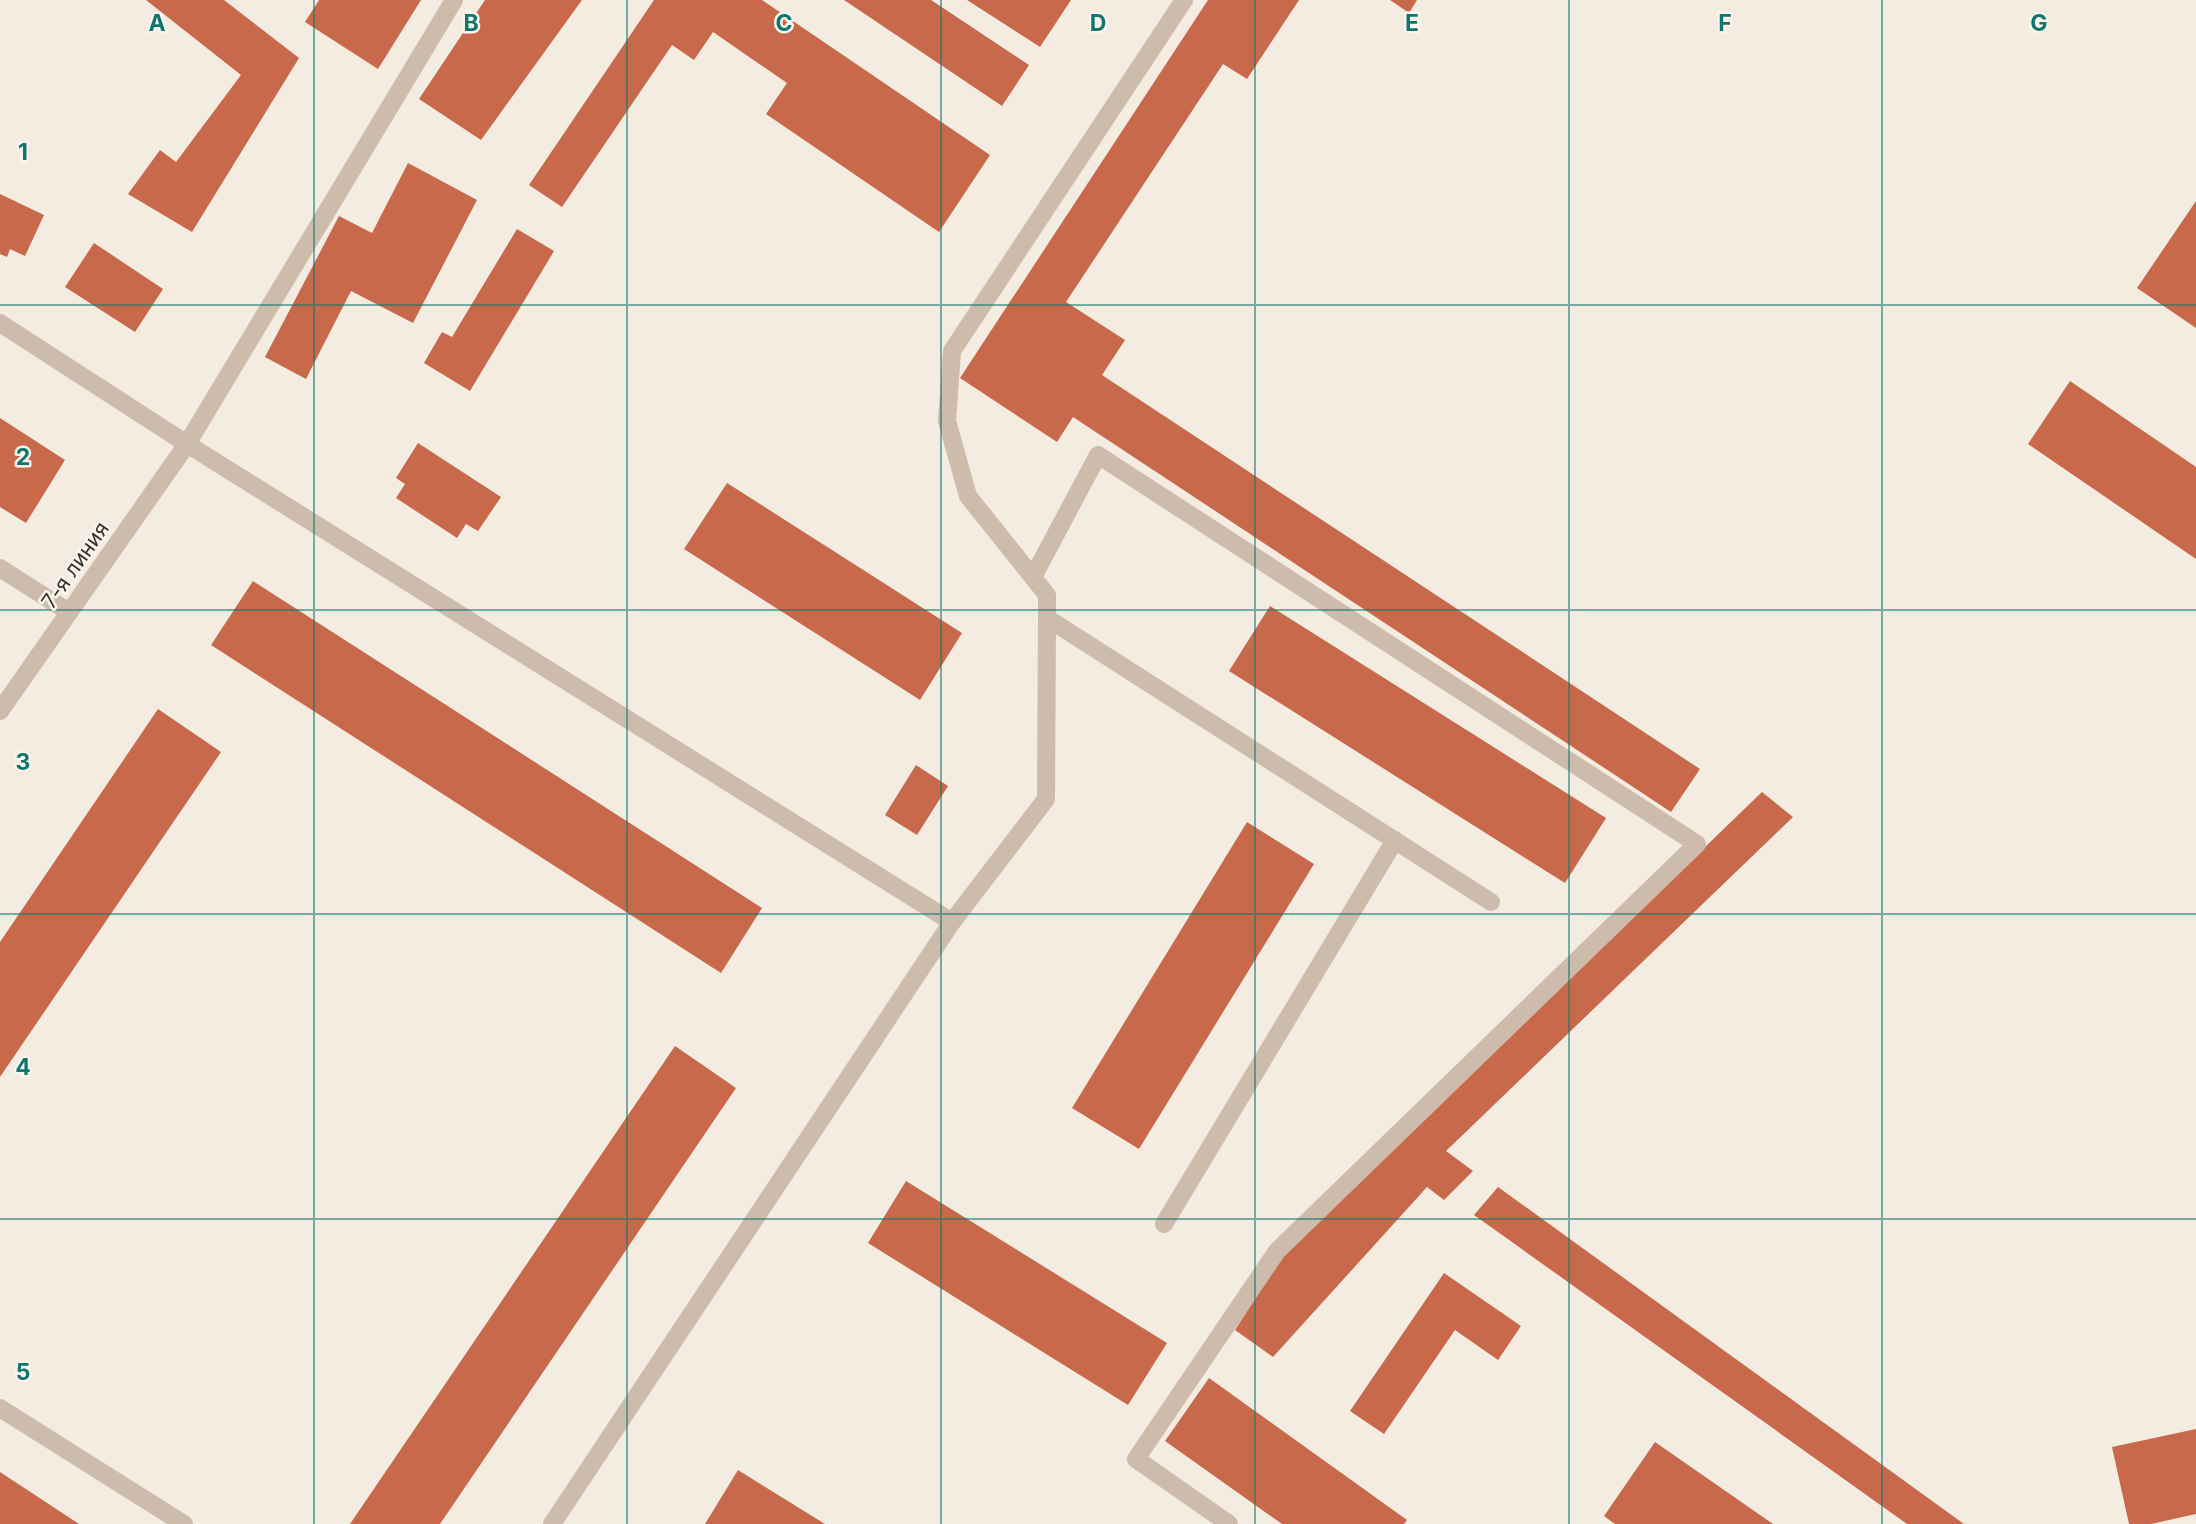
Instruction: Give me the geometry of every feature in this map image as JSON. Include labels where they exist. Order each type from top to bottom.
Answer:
[{"type":"street","name":"7-я линия","points":[[0,711],[187,444],[454,0]]},
{"type":"street","points":[[552,1524],[952,922],[1046,799],[1047,595],[968,496],[947,421],[952,351],[1184,0]]},
{"type":"street","points":[[0,323],[187,444],[952,922]]},
{"type":"street","points":[[1033,577],[1098,455],[1697,844],[1277,1251],[1136,1459],[1229,1524]]},
{"type":"street","points":[[0,568],[69,612]]},
{"type":"street","points":[[1047,618],[1491,902]]},
{"type":"street","points":[[1164,1224],[1395,840]]},
{"type":"street","points":[[0,1408],[184,1524]]},
{"type":"building","points":[[146,0],[224,0],[299,58],[192,232],[128,194],[160,150],[176,162],[241,75]]},
{"type":"building","points":[[319,0],[421,0],[378,69],[305,22]]},
{"type":"building","points":[[485,0],[582,0],[481,140],[419,99]]},
{"type":"building","points":[[654,0],[762,0],[990,155],[939,232],[766,114],[787,83],[713,32],[694,60],[672,45],[562,207],[529,185]]},
{"type":"building","points":[[844,0],[931,0],[1029,65],[1002,106]]},
{"type":"building","points":[[967,0],[1071,0],[1040,47]]},
{"type":"building","points":[[1208,0],[1299,0],[1247,79],[1223,64],[1066,302],[1125,340],[1102,375],[1700,769],[1671,812],[1073,417],[1057,442],[960,378]]},
{"type":"building","points":[[1390,0],[1417,0],[1409,13]]},
{"type":"building","points":[[408,163],[477,200],[413,323],[351,291],[306,379],[265,357],[339,216],[372,233]]},
{"type":"building","points":[[0,194],[44,215],[25,256],[10,249],[7,257],[0,254]]},
{"type":"building","points":[[2196,201],[2196,328],[2137,288]]},
{"type":"building","points":[[517,229],[554,251],[470,391],[424,363],[442,332],[452,337]]},
{"type":"building","points":[[94,243],[163,289],[135,332],[65,287]]},
{"type":"building","points":[[2070,381],[2196,467],[2196,559],[2028,444]]},
{"type":"building","points":[[0,418],[65,460],[26,523],[0,507]]},
{"type":"building","points":[[418,443],[501,497],[478,531],[466,524],[457,538],[396,498],[405,484],[396,478]]},
{"type":"building","points":[[727,483],[962,633],[920,700],[684,549]]},
{"type":"building","points":[[253,581],[762,908],[721,973],[211,645]]},
{"type":"building","points":[[1270,606],[1606,818],[1565,883],[1229,671]]},
{"type":"building","points":[[158,709],[221,752],[0,1077],[0,942]]},
{"type":"building","points":[[916,765],[948,786],[917,835],[885,815]]},
{"type":"building","points":[[1762,792],[1793,817],[1446,1151],[1473,1171],[1444,1200],[1427,1187],[1273,1357],[1235,1330],[1285,1252]]},
{"type":"building","points":[[1247,822],[1314,864],[1139,1149],[1072,1108]]},
{"type":"building","points":[[675,1046],[736,1088],[440,1524],[350,1524]]},
{"type":"building","points":[[906,1181],[1167,1343],[1128,1405],[868,1243]]},
{"type":"building","points":[[1498,1187],[1964,1524],[1907,1524],[1474,1215]]},
{"type":"building","points":[[1444,1273],[1521,1326],[1498,1360],[1455,1330],[1384,1434],[1350,1411]]},
{"type":"building","points":[[1209,1378],[1407,1520],[1404,1524],[1282,1524],[1165,1441]]},
{"type":"building","points":[[2196,1429],[2196,1514],[2151,1524],[2129,1524],[2112,1447]]},
{"type":"building","points":[[1655,1442],[1773,1524],[1615,1524],[1604,1516]]},
{"type":"building","points":[[738,1470],[825,1524],[705,1524]]},
{"type":"building","points":[[0,1472],[79,1524],[0,1524]]}]
